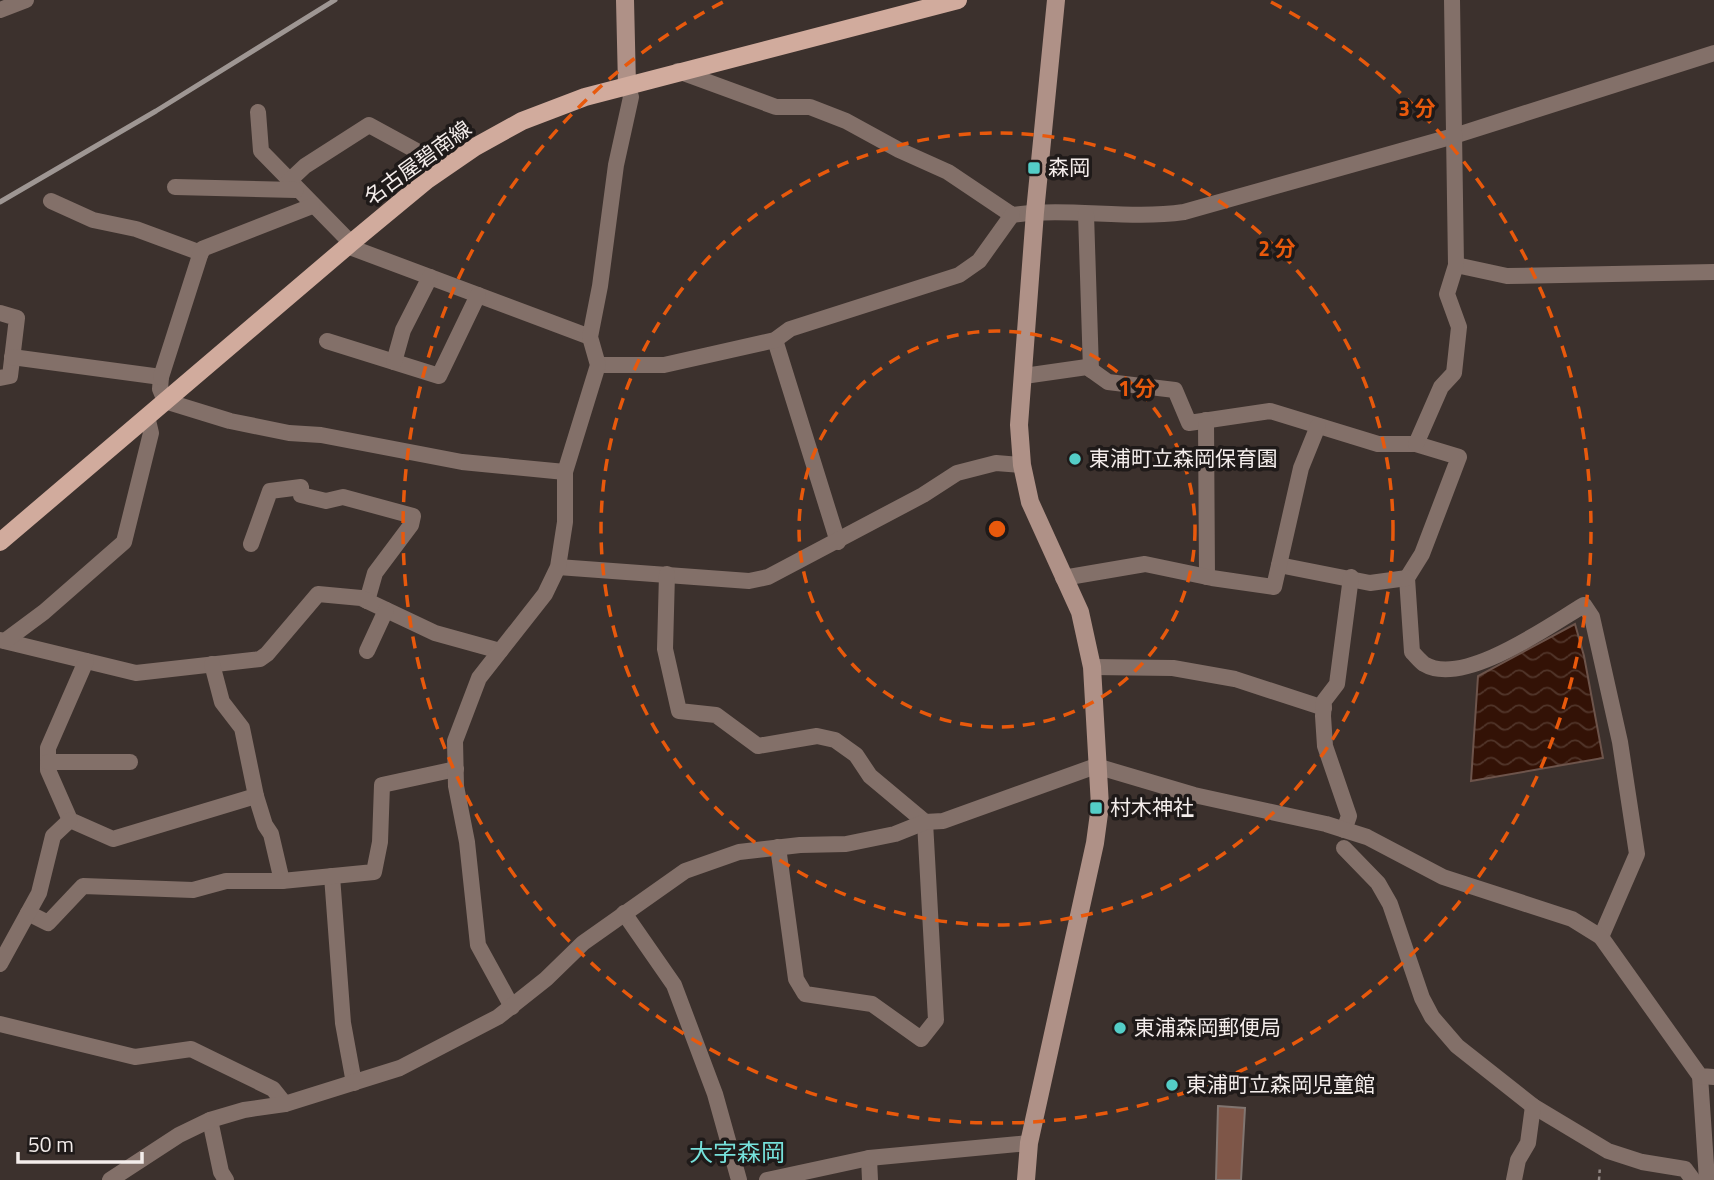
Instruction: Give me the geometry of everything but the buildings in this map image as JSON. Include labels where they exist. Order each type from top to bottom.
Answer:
[{"type":"main road","name":"名古屋碧南線","points":[[0,542],[349,245],[446,167],[523,121],[626,85],[958,0]]},
{"type":"street","points":[[0,10],[26,0]]},
{"type":"street","points":[[512,1007],[478,944],[456,769],[455,741],[479,678],[545,594],[558,567],[565,522],[565,472],[598,365],[590,337],[600,286],[616,165],[631,97],[626,85],[625,0]]},
{"type":"street","points":[[1026,1180],[1029,1143],[1095,843],[1100,806],[1092,667],[1080,612],[1030,502],[1022,465],[1019,425],[1035,212],[1056,0]]},
{"type":"street","points":[[1416,444],[1441,387],[1454,373],[1459,327],[1447,294],[1456,265],[1452,0]]},
{"type":"street","points":[[678,71],[776,107],[810,107],[846,121],[899,150],[948,172],[1012,215],[1035,212],[1151,217],[1184,212],[1454,136],[1714,53]]},
{"type":"street","points":[[258,112],[261,151],[349,245],[590,337]]},
{"type":"street","points":[[292,186],[305,166],[369,125],[446,167]]},
{"type":"street","points":[[175,187],[292,186]]},
{"type":"street","points":[[51,201],[93,220],[136,229],[201,253]]},
{"type":"street","points":[[312,205],[202,249],[162,377],[160,389],[165,401],[230,421],[289,433],[321,435],[461,462],[565,472]]},
{"type":"street","points":[[1086,214],[1091,370]]},
{"type":"street","points":[[598,365],[664,365],[775,340],[790,329],[959,275],[979,261],[1012,215]]},
{"type":"street","points":[[1456,265],[1507,276],[1714,272]]},
{"type":"street","points":[[394,362],[404,330],[430,277]]},
{"type":"street","points":[[327,341],[439,376],[478,295]]},
{"type":"street","points":[[0,313],[16,318],[10,376],[0,379]]},
{"type":"street","points":[[775,340],[838,542]]},
{"type":"street","points":[[12,357],[162,377]]},
{"type":"street","points":[[1024,376],[1071,367],[1091,370],[1108,382],[1175,390],[1189,422],[1270,411],[1378,444],[1416,444],[1459,457],[1422,554],[1407,578],[1412,652],[1425,664],[1443,669],[1471,666],[1506,651],[1584,605],[1592,617],[1620,742],[1637,854],[1601,937]]},
{"type":"street","points":[[2,640],[44,612],[124,542],[150,433],[147,416]]},
{"type":"street","points":[[1206,420],[1207,577]]},
{"type":"street","points":[[1063,578],[1145,564],[1274,587],[1301,468],[1318,426]]},
{"type":"street","points":[[558,567],[749,581],[768,577],[838,542],[957,473],[996,463],[1022,465]]},
{"type":"street","points":[[251,544],[270,491],[301,486],[301,495],[326,501],[343,497],[413,516],[411,525],[375,573],[367,601]]},
{"type":"street","points":[[1279,565],[1351,577],[1370,583],[1407,578]]},
{"type":"street","points":[[667,574],[665,649],[679,711],[716,715],[758,746],[817,736],[835,740],[856,755],[870,776],[925,822],[936,1020],[921,1039],[872,1004],[805,994],[796,979],[778,847]]},
{"type":"street","points":[[1344,830],[1349,816],[1325,746],[1324,701],[1337,684],[1351,577]]},
{"type":"street","points":[[2,640],[136,673],[260,659],[318,594],[367,601],[435,633],[500,651]]},
{"type":"street","points":[[367,651],[386,610]]},
{"type":"street","points":[[86,661],[48,748],[54,790],[70,820],[113,839],[256,796]]},
{"type":"street","points":[[212,664],[222,702],[242,728],[256,796],[265,825],[271,834],[282,881]]},
{"type":"street","points":[[1092,667],[1172,668],[1223,677],[1324,708]]},
{"type":"street","points":[[48,762],[130,762]]},
{"type":"street","points":[[110,1180],[179,1135],[210,1120],[244,1110],[285,1104],[400,1068],[498,1017],[583,943],[685,871],[740,852],[778,847],[846,844],[895,834],[925,822],[943,821],[1096,766],[1194,795],[1367,837],[1443,877],[1572,919],[1601,937],[1707,1077],[1707,1180]]},
{"type":"street","points":[[28,913],[48,923],[83,886],[193,890],[226,881],[282,881],[374,872],[380,842],[382,785],[456,769]]},
{"type":"street","points":[[0,964],[39,893],[53,836],[70,820]]},
{"type":"street","points":[[1344,848],[1378,883],[1390,904],[1422,998],[1432,1017],[1476,1064],[1534,1107],[1608,1151],[1627,1159],[1685,1169],[1693,1180]]},
{"type":"street","points":[[332,876],[343,1023],[354,1083]]},
{"type":"street","points":[[624,913],[674,985],[715,1094],[739,1180]]},
{"type":"street","points":[[0,1024],[135,1057],[191,1049],[273,1089],[285,1104]]},
{"type":"street","points":[[1514,1180],[1518,1160],[1528,1143],[1534,1107]]},
{"type":"street","points":[[210,1120],[221,1172],[226,1180]]},
{"type":"street","points":[[767,1180],[869,1158],[1029,1143]]},
{"type":"street","points":[[869,1158],[870,1180]]},
{"type":"water","points":[[1575,624],[1584,656],[1603,758],[1471,781],[1478,676]]},
{"type":"railway","points":[[0,202],[156,111],[335,0]]},
{"type":"place","name":"森岡","points":[[1034,168]]},
{"type":"place","name":"東浦町立森岡保育園","points":[[1075,459]]},
{"type":"place","name":"村木神社","points":[[1096,808]]},
{"type":"place","name":"東浦森岡郵便局","points":[[1120,1028]]},
{"type":"place","name":"東浦町立森岡児童館","points":[[1172,1085]]},
{"type":"district","name":"大字森岡","points":[[737,1153]]}]
